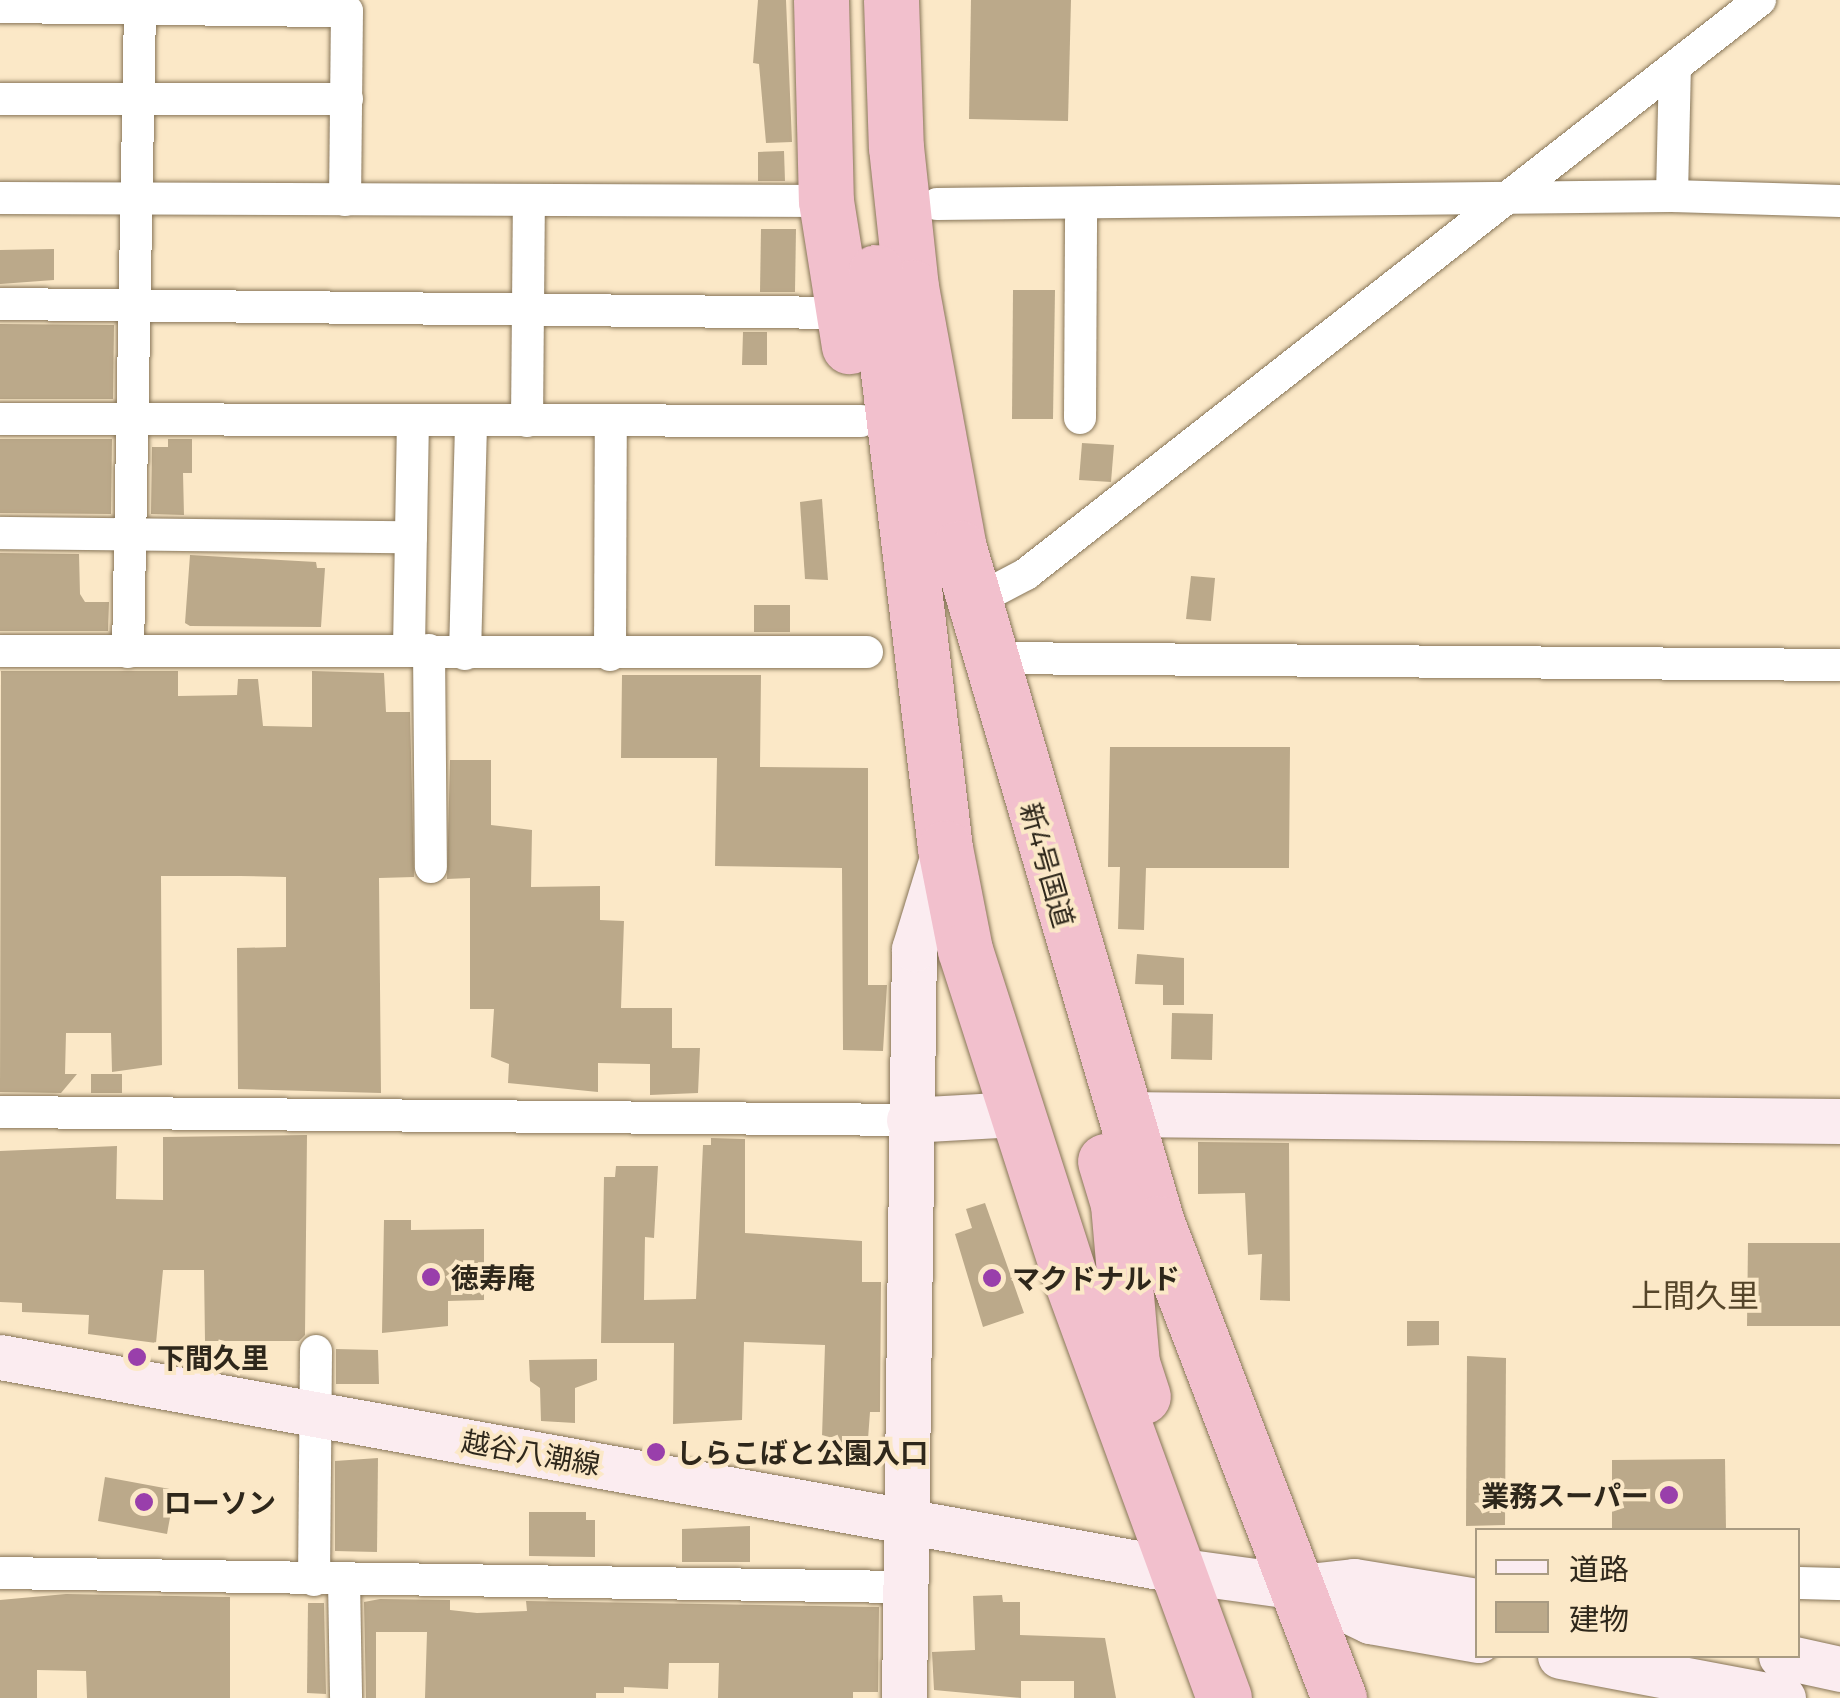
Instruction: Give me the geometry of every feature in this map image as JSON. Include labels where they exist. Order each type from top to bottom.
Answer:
[{"type":"highway","points":[[821,0],[826,201],[860,422],[898,590],[892,646]]},
{"type":"highway","points":[[860,0],[864,146],[883,351],[892,646],[944,848],[965,950],[1016,1114],[1175,1570],[1224,1698]]},
{"type":"highway","name":"新4号国道","points":[[891,0],[896,147],[911,287],[959,548],[973,602],[1122,1114],[1339,1698]]},
{"type":"highway","points":[[927,0],[937,204],[965,471],[959,548]]},
{"type":"highway","points":[[1057,896],[1053,966],[1118,1204],[1132,1363],[1185,1530],[1175,1570]]},
{"type":"street","points":[[973,602],[1026,574],[1760,0]]},
{"type":"street","points":[[0,7],[347,11],[345,200]]},
{"type":"street","points":[[128,652],[140,10]]},
{"type":"street","points":[[1672,196],[1675,68]]},
{"type":"street","points":[[0,99],[348,99]]},
{"type":"street","points":[[937,204],[1672,196],[1840,201]]},
{"type":"street","points":[[0,198],[826,201]]},
{"type":"street","points":[[527,421],[530,202]]},
{"type":"street","points":[[1080,418],[1081,203]]},
{"type":"street","points":[[0,304],[844,314]]},
{"type":"street","points":[[0,420],[860,422]]},
{"type":"street","points":[[413,421],[411,537],[431,866]]},
{"type":"street","points":[[465,654],[471,421]]},
{"type":"street","points":[[610,655],[611,421]]},
{"type":"street","points":[[0,533],[132,531],[411,537]]},
{"type":"street","points":[[0,651],[419,649],[465,654],[610,655],[892,646]]},
{"type":"street","points":[[991,658],[1840,664]]},
{"type":"street","points":[[904,1698],[914,948],[944,848]]},
{"type":"street","points":[[0,1112],[909,1120],[1016,1114]]},
{"type":"street","points":[[1122,1114],[1840,1121]]},
{"type":"street","points":[[316,1351],[315,1413],[329,1580],[346,1698]]},
{"type":"street","name":"越谷八潮線","points":[[0,1358],[1175,1570],[1298,1588]]},
{"type":"street","points":[[0,1573],[904,1587]]},
{"type":"street","points":[[1298,1588],[1354,1581],[1475,1601]]},
{"type":"street","points":[[1800,1583],[1840,1584]]},
{"type":"street","points":[[1298,1588],[1370,1621],[1475,1639]]},
{"type":"street","points":[[1571,1658],[1783,1698]]},
{"type":"street","points":[[1790,1658],[1840,1669]]},
{"type":"building","points":[[758,0],[786,0],[792,142],[766,143],[759,64],[753,63]]},
{"type":"building","points":[[971,0],[1071,0],[1068,121],[969,119]]},
{"type":"building","points":[[784,151],[785,181],[758,181],[758,152]]},
{"type":"building","points":[[761,229],[796,229],[795,292],[760,292]]},
{"type":"building","points":[[54,249],[54,280],[0,284],[0,250]]},
{"type":"building","points":[[1013,290],[1055,290],[1053,419],[1012,419]]},
{"type":"building","points":[[0,324],[114,325],[113,399],[0,399]]},
{"type":"building","points":[[743,332],[767,332],[767,365],[742,365]]},
{"type":"building","points":[[0,439],[112,439],[111,514],[0,513]]},
{"type":"building","points":[[168,439],[192,439],[192,473],[183,473],[184,515],[151,514],[152,447],[168,447]]},
{"type":"building","points":[[1082,443],[1114,445],[1111,482],[1079,480]]},
{"type":"building","points":[[822,499],[828,580],[805,579],[800,502]]},
{"type":"building","points":[[0,553],[79,554],[80,594],[85,602],[109,602],[108,631],[0,631]]},
{"type":"building","points":[[190,555],[316,562],[317,568],[325,568],[321,627],[190,626],[185,623]]},
{"type":"building","points":[[1191,576],[1215,578],[1211,621],[1186,619]]},
{"type":"building","points":[[754,605],[790,605],[790,632],[754,632]]},
{"type":"building","points":[[1,671],[178,671],[178,696],[237,695],[238,679],[258,679],[263,726],[312,727],[312,671],[384,673],[386,712],[410,712],[414,877],[379,878],[381,1093],[238,1089],[237,948],[286,947],[286,877],[240,876],[161,876],[162,1065],[112,1072],[111,1033],[66,1033],[65,1074],[77,1074],[61,1093],[0,1092]]},
{"type":"building","points":[[622,675],[761,675],[760,767],[868,768],[868,985],[887,985],[883,1051],[843,1050],[842,868],[715,866],[717,758],[621,758]]},
{"type":"building","points":[[1110,747],[1290,747],[1289,868],[1146,868],[1144,930],[1118,929],[1120,867],[1108,867]]},
{"type":"building","points":[[450,760],[491,760],[491,825],[532,830],[531,887],[600,886],[600,920],[624,921],[621,1008],[672,1008],[672,1048],[700,1048],[698,1093],[650,1095],[650,1064],[598,1063],[598,1092],[508,1083],[509,1064],[491,1057],[494,1009],[470,1009],[470,878],[447,879]]},
{"type":"building","points":[[1137,954],[1184,958],[1184,1005],[1163,1005],[1163,985],[1135,984]]},
{"type":"building","points":[[1172,1013],[1213,1014],[1212,1060],[1171,1059]]},
{"type":"building","points":[[91,1074],[122,1074],[122,1093],[91,1093]]},
{"type":"building","points":[[307,1135],[305,1335],[299,1341],[205,1341],[204,1270],[163,1270],[156,1343],[88,1334],[89,1315],[22,1312],[22,1303],[0,1302],[0,1151],[117,1146],[116,1199],[163,1200],[163,1137]]},
{"type":"building","points":[[711,1138],[745,1139],[745,1233],[862,1241],[862,1282],[881,1282],[880,1412],[870,1412],[866,1466],[821,1467],[825,1345],[744,1342],[742,1420],[673,1424],[674,1343],[601,1343],[604,1177],[615,1177],[616,1166],[658,1166],[654,1238],[645,1237],[644,1300],[696,1299],[703,1145],[711,1145]]},
{"type":"building","points":[[1198,1142],[1289,1143],[1290,1301],[1260,1300],[1262,1254],[1248,1255],[1245,1193],[1198,1194]]},
{"type":"building","points":[[985,1203],[1024,1313],[983,1327],[955,1234],[972,1228],[966,1209]]},
{"type":"building","points":[[384,1220],[411,1220],[411,1230],[484,1229],[484,1300],[448,1301],[448,1326],[382,1333]]},
{"type":"building","points":[[1748,1243],[1840,1243],[1840,1326],[1747,1326]]},
{"type":"building","points":[[1407,1321],[1439,1321],[1439,1345],[1407,1346]]},
{"type":"building","points":[[336,1349],[378,1350],[379,1384],[336,1384]]},
{"type":"building","points":[[1467,1356],[1506,1358],[1505,1525],[1466,1526]]},
{"type":"building","points":[[597,1359],[597,1380],[575,1388],[575,1423],[541,1421],[540,1388],[530,1381],[529,1360]]},
{"type":"building","points":[[378,1458],[377,1552],[335,1551],[335,1461]]},
{"type":"building","name":"業務スーパー","points":[[1725,1459],[1726,1528],[1612,1528],[1612,1460]]},
{"type":"building","points":[[105,1477],[175,1490],[167,1534],[98,1521]]},
{"type":"building","points":[[529,1512],[586,1512],[586,1520],[595,1520],[595,1557],[529,1556]]},
{"type":"building","points":[[750,1526],[750,1562],[682,1562],[682,1529]]},
{"type":"building","points":[[66,1594],[230,1597],[230,1698],[87,1698],[86,1671],[37,1670],[37,1698],[0,1698],[0,1600]]},
{"type":"building","points":[[1002,1595],[1003,1602],[1020,1602],[1020,1635],[1105,1638],[1116,1698],[1074,1698],[1074,1681],[1021,1681],[1021,1698],[934,1690],[932,1652],[975,1650],[973,1596]]},
{"type":"building","points":[[450,1600],[450,1610],[477,1613],[527,1611],[526,1601],[879,1607],[878,1692],[853,1692],[853,1698],[718,1698],[719,1663],[669,1663],[668,1689],[624,1687],[624,1693],[596,1693],[596,1698],[425,1698],[427,1632],[376,1632],[376,1698],[366,1698],[364,1602]]},
{"type":"building","points":[[308,1603],[324,1603],[326,1694],[307,1693]]},
{"type":"place","name":"徳寿庵","points":[[431,1277]]},
{"type":"place","name":"マクドナルド","points":[[992,1278]]},
{"type":"place","name":"下間久里","points":[[137,1357]]},
{"type":"place","name":"しらこばと公園入口","points":[[656,1452]]},
{"type":"place","name":"業務スーパー","points":[[1669,1495]]},
{"type":"place","name":"ローソン","points":[[144,1502]]},
{"type":"district","name":"上間久里","points":[[1695,1295]]}]
